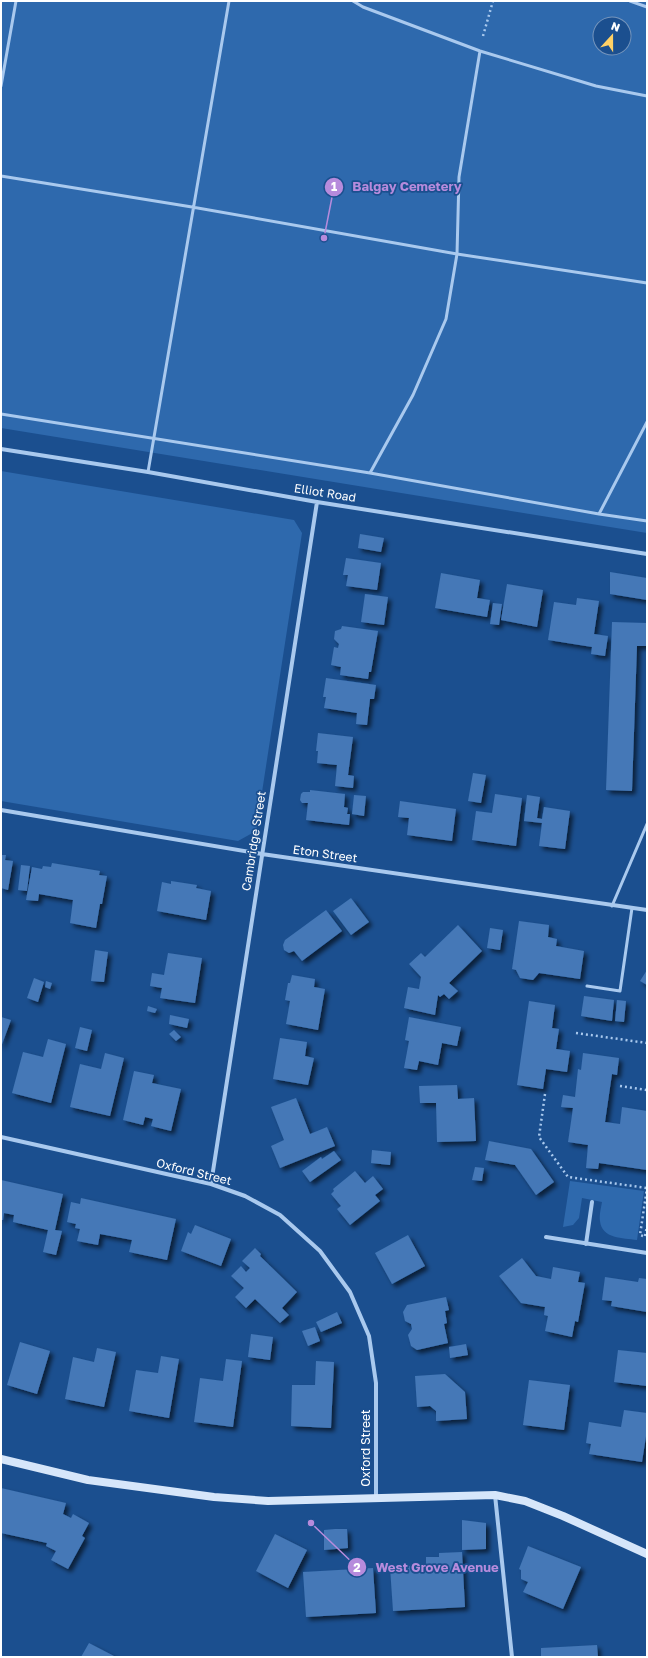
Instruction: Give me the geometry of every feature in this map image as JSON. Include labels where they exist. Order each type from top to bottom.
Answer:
[{"type":"street","name":"Elliot Road","points":[[1,449],[148,472],[317,502],[647,554]]},
{"type":"street","name":"Cambridge Street","points":[[211,1184],[317,502]]},
{"type":"street","name":"Eton Street","points":[[1,810],[262,854],[647,910]]},
{"type":"street","name":"Oxford Street","points":[[1,1137],[211,1184],[245,1196],[280,1215],[320,1252],[350,1292],[369,1336],[376,1383],[376,1499]]},
{"type":"street","points":[[586,1244],[592,1202]]},
{"type":"street","points":[[546,1237],[647,1253]]},
{"type":"street","points":[[1,1459],[88,1480],[214,1498],[268,1501],[495,1495],[524,1501],[563,1516],[647,1554]]},
{"type":"street","points":[[495,1495],[512,1657]]},
{"type":"lane","points":[[1,86],[16,1]]},
{"type":"lane","points":[[148,472],[192,207],[229,1]]},
{"type":"lane","points":[[353,1],[363,7],[480,51],[596,86],[647,96]]},
{"type":"lane","points":[[630,1],[647,7]]},
{"type":"lane","points":[[370,473],[413,395],[446,319],[457,254],[459,177],[480,51]]},
{"type":"lane","points":[[1,176],[192,207],[457,254],[647,283]]},
{"type":"lane","points":[[1,414],[370,473],[599,514],[647,521]]},
{"type":"lane","points":[[599,514],[647,422]]},
{"type":"lane","points":[[612,906],[647,824]]},
{"type":"lane","points":[[587,986],[620,991],[632,908]]},
{"type":"path","points":[[480,51],[493,1]]},
{"type":"path","points":[[576,1033],[647,1043]]},
{"type":"path","points":[[620,1086],[647,1090]]},
{"type":"path","points":[[545,1094],[539,1137],[568,1177],[647,1188],[640,1235],[646,1236],[647,1226]]},
{"type":"shaded area","points":[[1,1],[647,1],[647,533],[1,428]]},
{"type":"shaded area","points":[[1,471],[294,520],[302,533],[256,831],[238,841],[1,801]]},
{"type":"shaded area","points":[[570,1181],[644,1191],[637,1240],[620,1238],[605,1231],[602,1227],[600,1219],[602,1202],[582,1198],[579,1218],[573,1225],[563,1227]]},
{"type":"building","points":[[360,534],[384,538],[381,552],[358,548]]},
{"type":"building","points":[[346,558],[381,563],[377,590],[346,586],[348,575],[343,575]]},
{"type":"building","points":[[610,572],[647,578],[647,600],[610,594]]},
{"type":"building","points":[[441,573],[480,580],[477,598],[490,600],[487,617],[435,608]]},
{"type":"building","points":[[507,584],[543,590],[537,627],[501,620]]},
{"type":"building","points":[[365,594],[388,597],[384,625],[361,622]]},
{"type":"building","points":[[577,598],[599,601],[594,634],[608,636],[605,656],[591,654],[592,647],[548,640],[554,602],[576,605]]},
{"type":"building","points":[[493,603],[502,604],[499,625],[490,624]]},
{"type":"building","points":[[612,622],[647,623],[647,646],[637,646],[632,791],[606,790]]},
{"type":"building","points":[[342,626],[378,631],[371,672],[369,672],[368,679],[340,675],[341,667],[331,665],[334,647],[338,648],[339,644],[334,639],[335,631],[341,629]]},
{"type":"building","points":[[326,678],[376,685],[374,699],[370,699],[367,725],[356,724],[357,713],[324,708],[326,697],[323,697]]},
{"type":"building","points":[[318,733],[353,737],[348,775],[354,776],[353,788],[335,786],[337,765],[317,763],[318,751],[316,751]]},
{"type":"building","points":[[473,773],[486,775],[481,803],[468,801]]},
{"type":"building","points":[[310,790],[345,794],[344,807],[348,808],[347,814],[350,814],[349,825],[306,820],[308,803],[302,803],[300,800],[303,792],[310,792]]},
{"type":"building","points":[[495,794],[522,798],[516,846],[472,840],[476,811],[492,813]]},
{"type":"building","points":[[354,795],[366,796],[364,816],[352,814]]},
{"type":"building","points":[[527,795],[540,797],[537,818],[542,819],[544,807],[570,811],[565,849],[539,846],[542,823],[524,821]]},
{"type":"building","points":[[400,801],[456,809],[452,841],[407,835],[409,818],[398,817]]},
{"type":"building","points":[[1,855],[6,855],[5,860],[13,861],[8,890],[1,888]]},
{"type":"building","points":[[52,863],[100,871],[99,875],[107,876],[96,928],[70,923],[73,900],[39,894],[38,901],[26,900],[32,867],[42,869],[43,866],[51,867]]},
{"type":"building","points":[[21,865],[30,866],[27,891],[18,890]]},
{"type":"building","points":[[171,881],[197,885],[196,888],[211,891],[206,920],[157,911],[162,882],[171,884]]},
{"type":"building","points":[[351,898],[369,922],[351,935],[333,911]]},
{"type":"building","points":[[326,910],[342,931],[302,961],[294,951],[289,953],[284,950],[283,945],[285,940]]},
{"type":"building","points":[[519,921],[549,925],[548,937],[557,939],[556,946],[584,951],[580,979],[539,973],[533,980],[520,978],[516,970],[512,969]]},
{"type":"building","points":[[458,925],[482,951],[449,983],[458,991],[449,999],[444,994],[440,997],[438,995],[435,1015],[404,1008],[408,987],[419,989],[421,977],[409,964],[421,953],[425,957]]},
{"type":"building","points":[[490,928],[503,930],[500,950],[487,948]]},
{"type":"building","points":[[95,950],[108,952],[104,982],[91,981]]},
{"type":"building","points":[[168,953],[202,958],[195,1003],[160,998],[162,988],[150,986],[152,973],[164,975]]},
{"type":"building","points":[[647,970],[647,985],[640,981]]},
{"type":"building","points":[[292,975],[315,979],[314,987],[325,989],[318,1030],[286,1024],[290,1001],[285,1000],[288,983],[290,983]]},
{"type":"building","points":[[34,978],[44,982],[38,1002],[27,998]]},
{"type":"building","points":[[46,981],[52,983],[50,989],[45,987]]},
{"type":"building","points":[[584,996],[614,1000],[612,1021],[581,1016]]},
{"type":"building","points":[[617,1000],[626,1001],[624,1022],[615,1021]]},
{"type":"building","points":[[529,1001],[555,1005],[552,1028],[559,1029],[556,1049],[570,1051],[567,1072],[546,1069],[543,1089],[517,1085]]},
{"type":"building","points":[[148,1006],[157,1009],[155,1013],[147,1011]]},
{"type":"building","points":[[170,1015],[189,1019],[187,1028],[169,1024]]},
{"type":"building","points":[[1,1017],[11,1020],[1,1047]]},
{"type":"building","points":[[409,1017],[461,1027],[457,1046],[442,1043],[438,1065],[419,1061],[417,1070],[404,1068],[409,1041],[405,1040]]},
{"type":"building","points":[[80,1027],[92,1030],[87,1051],[75,1048]]},
{"type":"building","points":[[174,1030],[181,1037],[176,1041],[169,1034]]},
{"type":"building","points":[[280,1038],[307,1042],[305,1056],[314,1058],[308,1085],[273,1079]]},
{"type":"building","points":[[48,1039],[66,1044],[51,1103],[12,1093],[23,1052],[43,1057]]},
{"type":"building","points":[[105,1053],[124,1058],[110,1116],[70,1107],[80,1064],[101,1069]]},
{"type":"building","points":[[583,1053],[619,1058],[617,1075],[612,1074],[605,1122],[620,1124],[622,1107],[647,1111],[647,1170],[599,1163],[598,1169],[586,1168],[588,1145],[568,1142],[573,1108],[561,1107],[563,1095],[575,1097],[578,1069],[581,1070]]},
{"type":"building","points":[[134,1071],[154,1075],[152,1083],[181,1089],[171,1131],[151,1126],[153,1119],[145,1117],[143,1125],[123,1120]]},
{"type":"building","points":[[457,1085],[458,1099],[474,1098],[476,1141],[437,1142],[436,1103],[420,1103],[419,1086]]},
{"type":"building","points":[[296,1098],[310,1134],[327,1127],[335,1146],[280,1168],[271,1146],[284,1140],[271,1107]]},
{"type":"building","points":[[489,1141],[531,1149],[554,1182],[536,1195],[515,1165],[485,1160]]},
{"type":"building","points":[[372,1150],[391,1152],[390,1165],[371,1163]]},
{"type":"building","points":[[334,1151],[341,1160],[310,1182],[302,1171],[321,1157],[322,1159]]},
{"type":"building","points":[[475,1167],[484,1168],[482,1181],[472,1180]]},
{"type":"building","points":[[355,1171],[365,1183],[373,1176],[383,1189],[375,1195],[380,1201],[350,1225],[337,1209],[341,1206],[331,1194],[334,1191],[333,1189]]},
{"type":"building","points":[[1,1180],[63,1194],[55,1230],[62,1231],[56,1255],[43,1252],[48,1230],[13,1222],[14,1215],[4,1213],[3,1220],[1,1220]]},
{"type":"building","points":[[81,1198],[176,1219],[167,1260],[129,1252],[132,1240],[100,1234],[98,1245],[77,1241],[80,1229],[75,1228],[76,1224],[67,1222],[71,1202],[80,1204]]},
{"type":"building","points":[[195,1225],[231,1239],[221,1266],[181,1251],[188,1232],[191,1234]]},
{"type":"building","points":[[408,1235],[425,1266],[392,1284],[375,1253]]},
{"type":"building","points":[[255,1248],[261,1254],[260,1256],[297,1292],[282,1308],[289,1315],[280,1323],[255,1299],[246,1308],[235,1297],[244,1288],[231,1276],[241,1266],[246,1272],[250,1268],[242,1261]]},
{"type":"building","points":[[522,1258],[536,1276],[551,1279],[553,1267],[580,1272],[578,1282],[585,1283],[578,1322],[575,1321],[572,1337],[545,1331],[548,1316],[544,1315],[545,1307],[521,1303],[499,1276]]},
{"type":"building","points":[[605,1277],[638,1282],[639,1278],[647,1279],[647,1312],[611,1306],[612,1301],[602,1300]]},
{"type":"building","points":[[446,1297],[449,1310],[445,1311],[447,1323],[444,1324],[448,1343],[417,1350],[411,1346],[408,1335],[412,1329],[411,1324],[405,1321],[403,1312],[407,1305]]},
{"type":"building","points":[[337,1312],[342,1323],[321,1332],[316,1322]]},
{"type":"building","points":[[315,1327],[320,1341],[308,1346],[302,1331]]},
{"type":"building","points":[[251,1334],[273,1337],[270,1360],[248,1357]]},
{"type":"building","points":[[20,1342],[50,1351],[37,1394],[7,1385]]},
{"type":"building","points":[[466,1344],[468,1355],[450,1358],[449,1347]]},
{"type":"building","points":[[97,1348],[116,1352],[104,1407],[65,1399],[73,1357],[94,1362]]},
{"type":"building","points":[[618,1350],[647,1353],[647,1386],[614,1382]]},
{"type":"building","points":[[161,1356],[179,1359],[169,1418],[129,1411],[136,1370],[158,1373]]},
{"type":"building","points":[[226,1359],[242,1361],[233,1427],[194,1422],[200,1378],[223,1381]]},
{"type":"building","points":[[316,1361],[334,1362],[331,1428],[291,1426],[292,1385],[315,1385]]},
{"type":"building","points":[[445,1374],[465,1392],[467,1419],[436,1421],[436,1411],[430,1406],[417,1407],[415,1376]]},
{"type":"building","points":[[529,1380],[570,1385],[564,1430],[523,1425]]},
{"type":"building","points":[[624,1410],[647,1413],[647,1430],[642,1462],[589,1454],[591,1444],[586,1443],[589,1422],[621,1427]]},
{"type":"building","points":[[1,1488],[66,1503],[63,1514],[71,1518],[73,1514],[89,1523],[82,1536],[85,1538],[68,1569],[51,1560],[56,1551],[46,1546],[47,1543],[1,1533]]},
{"type":"building","points":[[462,1520],[486,1523],[486,1549],[462,1550]]},
{"type":"building","points":[[347,1529],[348,1548],[324,1550],[324,1530]]},
{"type":"building","points":[[275,1534],[307,1550],[288,1588],[256,1571]]},
{"type":"building","points":[[528,1546],[581,1567],[563,1609],[523,1592],[528,1582],[521,1579],[521,1570],[519,1569]]},
{"type":"building","points":[[462,1552],[465,1607],[393,1611],[390,1567],[426,1565],[426,1557],[439,1557],[439,1553]]},
{"type":"building","points":[[373,1568],[376,1613],[306,1617],[303,1572]]},
{"type":"building","points":[[89,1643],[114,1656],[81,1657]]},
{"type":"building","points":[[597,1645],[598,1657],[541,1657],[541,1648]]},
{"type":"place","name":"Balgay Cemetery","points":[[324,238]]},
{"type":"place","name":"West Grove Avenue","points":[[311,1523]]}]
